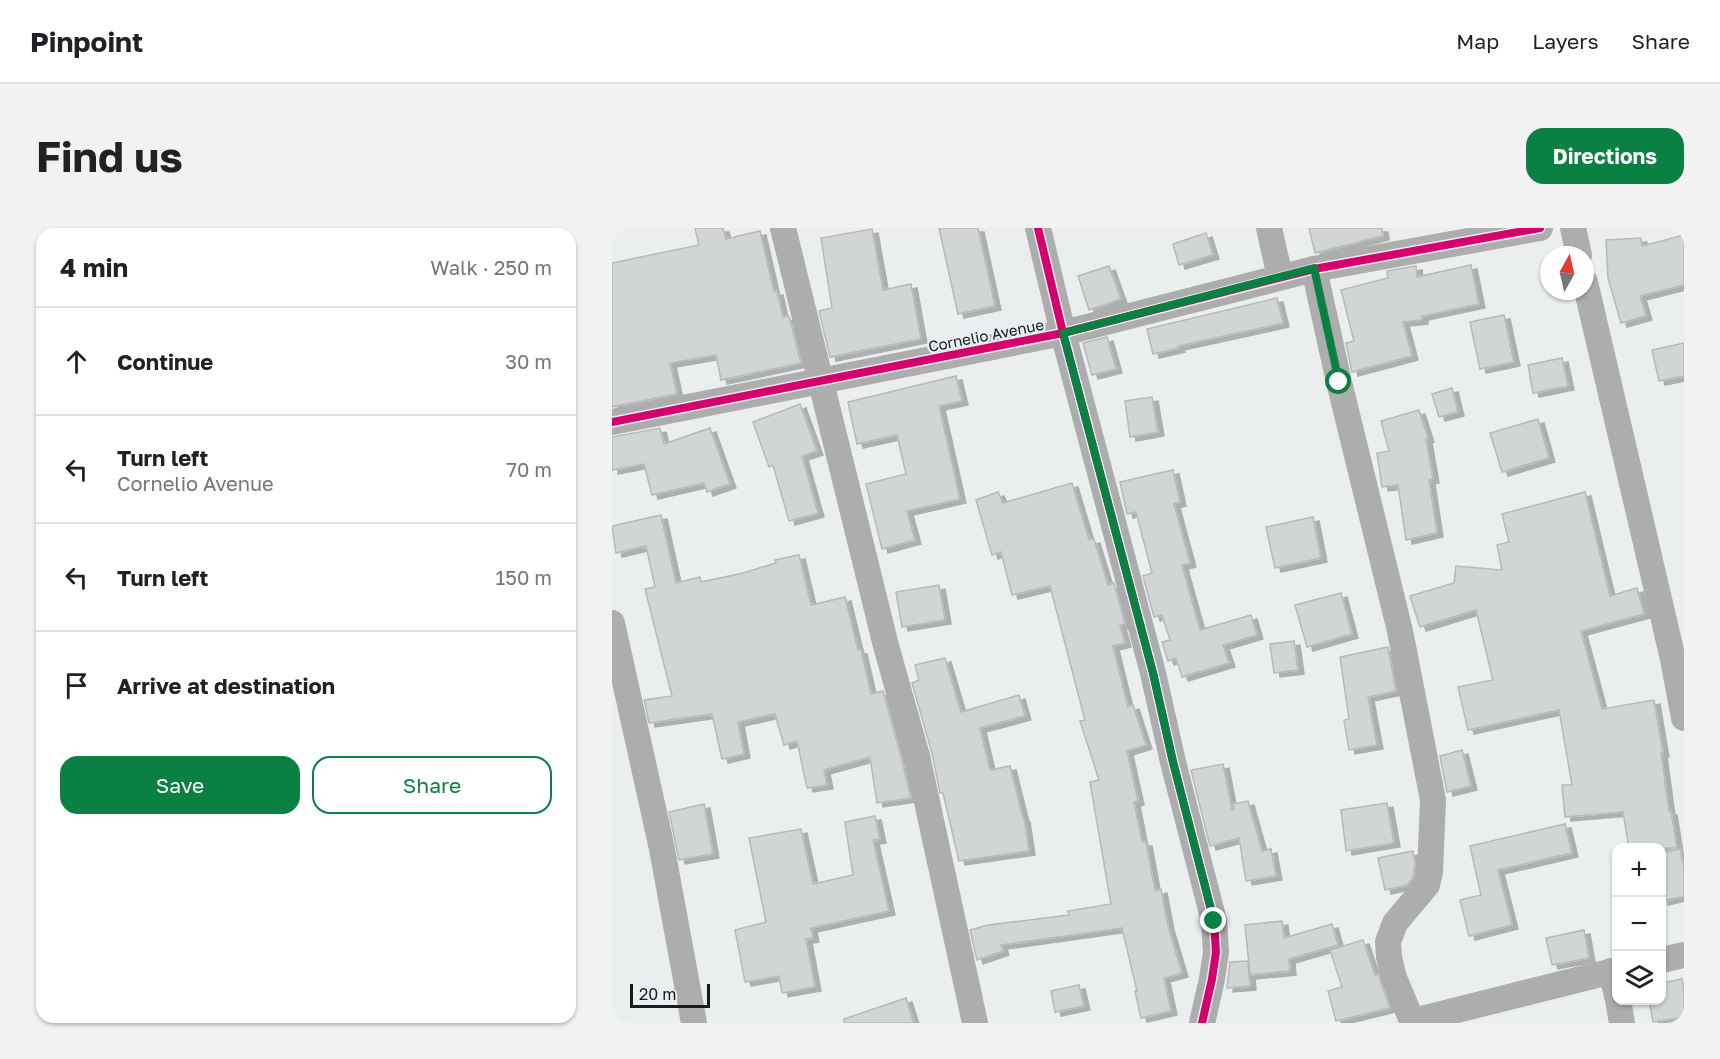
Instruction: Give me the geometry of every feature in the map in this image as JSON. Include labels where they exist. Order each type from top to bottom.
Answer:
[{"type":"street","points":[[783,228],[886,646],[917,756],[975,1023]]},
{"type":"street","points":[[1038,228],[1063,333],[1153,673],[1173,762],[1214,921],[1216,952],[1202,1023]]},
{"type":"street","points":[[1269,228],[1280,276]]},
{"type":"street","name":"Cornelio Avenue","points":[[612,422],[1063,333],[1314,268],[1540,228]]},
{"type":"street","points":[[1573,228],[1577,246]]},
{"type":"street","points":[[1314,268],[1339,382],[1400,631],[1433,800],[1430,872],[1427,885],[1395,923],[1388,942],[1394,978],[1413,1022],[1612,980]]},
{"type":"street","points":[[1589,300],[1673,659],[1684,718]]},
{"type":"street","points":[[612,623],[662,849],[694,1023]]},
{"type":"street","points":[[1666,959],[1684,955]]},
{"type":"street","points":[[1618,1005],[1622,1023]]},
{"type":"building","points":[[695,228],[723,228],[726,239],[760,231],[774,292],[777,291],[783,317],[789,316],[801,363],[721,380],[716,355],[670,363],[677,394],[612,407],[612,263],[699,245]]},
{"type":"building","points":[[939,228],[978,228],[995,306],[958,314]]},
{"type":"building","points":[[1309,228],[1382,228],[1383,236],[1315,253]]},
{"type":"building","points":[[872,229],[883,290],[911,284],[921,339],[830,357],[819,311],[832,308],[821,238]]},
{"type":"building","points":[[1206,233],[1213,255],[1179,265],[1173,244]]},
{"type":"building","points":[[1684,235],[1684,285],[1640,296],[1646,316],[1621,323],[1608,278],[1606,240],[1641,238],[1642,246]]},
{"type":"building","points":[[1471,265],[1479,304],[1422,316],[1422,320],[1403,322],[1412,356],[1352,372],[1346,343],[1354,341],[1341,290],[1388,278],[1387,271],[1416,266],[1417,277]]},
{"type":"building","points":[[1109,266],[1121,299],[1089,310],[1078,276]]},
{"type":"building","points":[[1277,298],[1283,323],[1178,346],[1179,348],[1153,354],[1147,329]]},
{"type":"building","points":[[1504,315],[1514,362],[1480,369],[1470,322]]},
{"type":"building","points":[[1107,337],[1116,369],[1092,375],[1083,343]]},
{"type":"building","points":[[1684,343],[1684,376],[1659,381],[1652,350]]},
{"type":"building","points":[[1562,358],[1568,386],[1533,393],[1528,365]]},
{"type":"building","points":[[956,376],[962,401],[939,406],[960,499],[907,511],[915,540],[882,549],[866,484],[906,474],[897,435],[857,444],[848,402]]},
{"type":"building","points":[[1452,388],[1458,412],[1439,417],[1432,394]]},
{"type":"building","points":[[1152,397],[1158,432],[1130,437],[1125,401]]},
{"type":"building","points":[[800,404],[817,451],[802,456],[818,513],[789,521],[773,465],[769,467],[753,422]]},
{"type":"building","points":[[1419,410],[1428,438],[1426,439],[1433,479],[1429,480],[1437,533],[1406,540],[1398,485],[1382,487],[1377,453],[1389,451],[1381,421]]},
{"type":"building","points":[[1538,419],[1549,458],[1502,472],[1490,433]]},
{"type":"building","points":[[660,428],[664,444],[710,428],[730,484],[707,492],[704,483],[652,495],[644,464],[612,470],[612,437]]},
{"type":"building","points":[[1173,470],[1180,502],[1174,504],[1190,563],[1182,565],[1200,630],[1251,615],[1257,635],[1223,645],[1229,663],[1182,677],[1176,658],[1168,661],[1162,642],[1170,640],[1162,615],[1154,617],[1143,576],[1152,573],[1136,512],[1127,514],[1120,482]]},
{"type":"building","points":[[1072,483],[1089,540],[1094,539],[1108,585],[1114,583],[1125,624],[1120,625],[1125,643],[1113,646],[1128,707],[1133,705],[1146,745],[1127,751],[1138,801],[1134,802],[1142,842],[1146,842],[1155,891],[1161,889],[1168,926],[1182,973],[1164,978],[1171,1011],[1141,1018],[1122,928],[1001,945],[1003,951],[977,960],[970,930],[988,925],[1069,915],[1068,911],[1111,904],[1090,782],[1099,780],[1080,721],[1085,720],[1050,586],[1012,595],[1001,552],[992,555],[976,500],[998,492],[1003,503]]},
{"type":"building","points":[[1585,492],[1610,596],[1637,588],[1644,614],[1581,631],[1602,709],[1654,700],[1663,753],[1661,753],[1669,811],[1671,811],[1677,848],[1666,848],[1666,843],[1628,843],[1623,812],[1565,817],[1562,785],[1572,785],[1559,710],[1468,730],[1458,687],[1493,680],[1476,610],[1420,627],[1410,596],[1454,583],[1456,566],[1502,570],[1497,545],[1509,542],[1502,514]]},
{"type":"building","points":[[661,515],[676,583],[700,577],[701,582],[743,573],[776,563],[775,560],[799,555],[811,605],[845,597],[871,694],[883,691],[911,798],[877,803],[870,757],[824,770],[827,785],[807,788],[797,741],[784,745],[775,714],[738,722],[744,754],[722,759],[712,714],[649,723],[644,700],[672,696],[645,589],[655,587],[646,546],[616,553],[612,526]]},
{"type":"building","points":[[1313,517],[1321,558],[1275,568],[1266,527]]},
{"type":"building","points":[[939,585],[945,620],[902,627],[896,592]]},
{"type":"building","points":[[1341,593],[1352,634],[1307,647],[1295,605]]},
{"type":"building","points":[[1294,641],[1298,670],[1274,673],[1270,644]]},
{"type":"building","points":[[1388,647],[1396,691],[1368,697],[1377,745],[1349,750],[1344,720],[1349,719],[1340,657]]},
{"type":"building","points":[[945,658],[961,712],[1019,695],[1025,716],[980,728],[990,770],[1010,766],[1024,818],[1029,851],[959,861],[943,793],[940,793],[932,753],[912,683],[919,680],[915,665]]},
{"type":"building","points":[[1462,750],[1471,786],[1447,792],[1440,756]]},
{"type":"building","points":[[1223,764],[1232,810],[1234,809],[1233,804],[1248,801],[1262,851],[1271,849],[1276,876],[1246,881],[1239,838],[1210,846],[1191,770]]},
{"type":"building","points":[[1387,803],[1394,843],[1346,851],[1341,810]]},
{"type":"building","points":[[704,804],[713,854],[679,860],[669,812]]},
{"type":"building","points":[[875,816],[880,839],[873,840],[889,911],[811,928],[813,938],[806,939],[815,987],[782,993],[779,976],[745,982],[735,930],[766,922],[749,838],[801,829],[813,884],[853,875],[845,822]]},
{"type":"building","points":[[1565,824],[1572,853],[1498,870],[1512,925],[1469,936],[1460,900],[1481,895],[1470,846]]},
{"type":"building","points":[[1680,849],[1684,868],[1684,896],[1666,900],[1666,897],[1666,852]]},
{"type":"building","points":[[1413,851],[1415,863],[1413,878],[1407,885],[1385,890],[1378,858]]},
{"type":"building","points":[[1282,921],[1284,938],[1332,924],[1338,945],[1289,959],[1290,971],[1250,975],[1245,925]]},
{"type":"building","points":[[1584,930],[1589,958],[1552,965],[1546,938]]},
{"type":"building","points":[[1363,940],[1390,1008],[1336,1021],[1328,991],[1342,987],[1330,950]]},
{"type":"building","points":[[1248,961],[1250,986],[1227,988],[1230,962]]},
{"type":"building","points":[[1682,979],[1684,1017],[1653,1022],[1650,1005],[1666,1005],[1666,982]]},
{"type":"building","points":[[1079,985],[1084,1006],[1055,1012],[1051,991]]},
{"type":"building","points":[[906,998],[914,1023],[844,1023],[844,1019]]},
{"type":"cycle path","points":[[1038,228],[1063,333],[1153,673],[1173,762],[1214,921],[1216,952],[1202,1023]]},
{"type":"cycle path","points":[[612,422],[1063,333],[1314,269],[1540,228]]},
{"type":"route","points":[[1214,921],[1173,762],[1153,673],[1063,333],[1314,268],[1339,382]]}]
